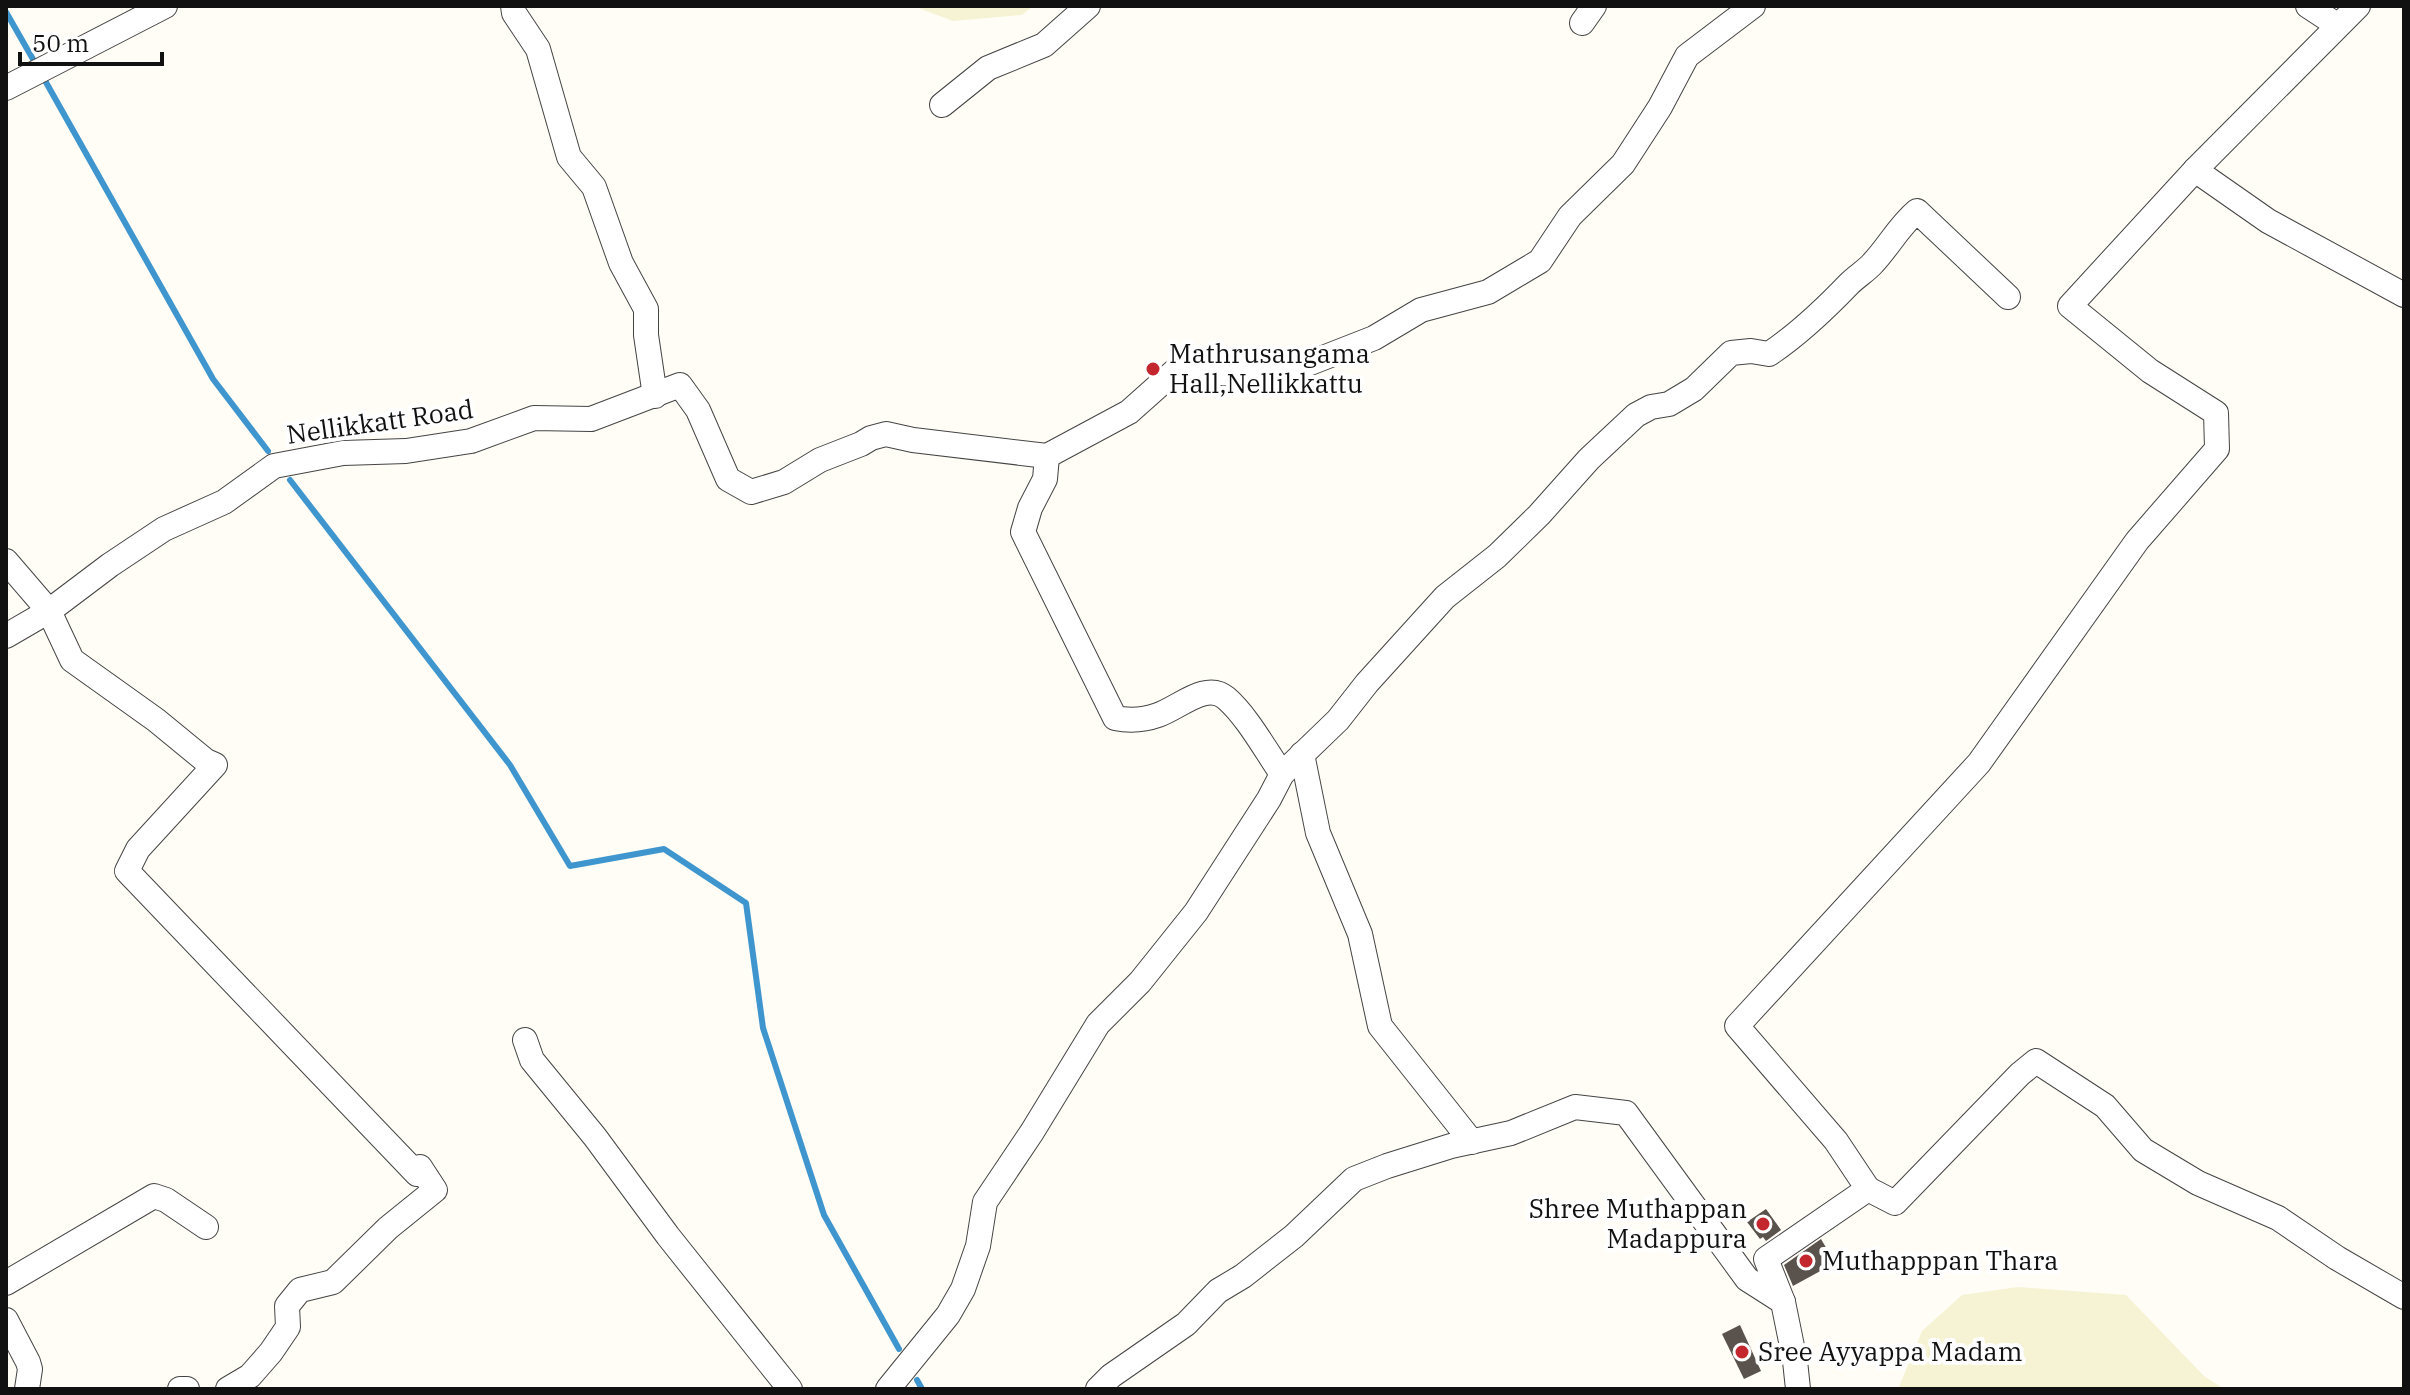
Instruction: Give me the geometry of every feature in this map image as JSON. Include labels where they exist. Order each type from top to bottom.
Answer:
[{"type":"street","points":[[6,88],[165,6]]},
{"type":"street","points":[[513,6],[514,13],[538,49],[569,157],[594,187],[621,263],[646,309],[646,335],[655,396]]},
{"type":"street","points":[[942,105],[988,68],[1044,45],[1088,6]]},
{"type":"street","points":[[2308,6],[2337,25]]},
{"type":"street","points":[[2358,6],[2195,170],[2070,306],[2150,371],[2216,413],[2217,449],[2137,541],[1979,763],[1737,1026],[1836,1141],[1868,1189],[1895,1203],[2036,1061],[2105,1106],[2143,1150],[2198,1183],[2278,1218],[2337,1258],[2404,1297]]},
{"type":"street","points":[[1282,774],[1240,714],[1217,692],[1205,692],[1159,715],[1131,721],[1115,718],[1023,532],[1030,508],[1045,479],[1047,456],[1129,412],[1175,371],[1240,374],[1305,365],[1374,338],[1421,310],[1488,292],[1540,261],[1570,216],[1623,164],[1660,107],[1687,56],[1738,11]]},
{"type":"street","points":[[2195,170],[2268,221],[2404,295]]},
{"type":"street","points":[[888,1389],[948,1315],[963,1289],[978,1246],[985,1202],[1098,1024],[1140,982],[1196,912],[1282,774],[1338,720],[1367,683],[1445,597],[1497,556],[1589,459],[1636,415],[1651,407],[1669,404],[1694,389],[1731,353],[1751,351],[1769,354],[1787,342],[1872,264],[1904,222],[1917,211],[2008,297]]},
{"type":"street","name":"Nellikkatt Road","points":[[6,636],[49,611],[164,529],[224,502],[274,466],[343,453],[406,451],[471,441],[534,418],[591,419],[680,385],[698,410],[728,479],[751,492],[784,482],[820,460],[886,434],[1047,456]]},
{"type":"street","points":[[6,561],[49,611],[72,660],[215,765],[138,849],[127,871],[417,1174],[420,1167],[435,1190],[388,1228],[333,1282],[300,1290],[287,1306],[288,1327],[271,1352],[250,1376],[228,1389]]},
{"type":"street","points":[[1302,754],[1318,833],[1360,934],[1380,1026],[1472,1142]]},
{"type":"street","points":[[525,1040],[532,1060],[790,1389]]},
{"type":"street","points":[[1098,1389],[1111,1376],[1186,1324],[1218,1291],[1243,1276],[1294,1236],[1354,1179],[1387,1166],[1511,1133],[1575,1107],[1626,1113],[1747,1279],[1783,1302]]},
{"type":"street","points":[[1798,1389],[1783,1302],[1766,1259],[1868,1189]]},
{"type":"street","points":[[6,1283],[154,1196],[166,1200],[206,1227]]},
{"type":"street","points":[[6,1320],[28,1362],[27,1389]]},
{"type":"street","points":[[180,1389],[187,1389]]},
{"type":"shaded area","points":[[913,6],[1033,6],[1022,15],[953,21]]},
{"type":"shaded area","points":[[2018,1287],[2126,1295],[2204,1376],[2224,1389],[1898,1389],[1922,1331],[1962,1295]]},
{"type":"building","name":"Shree Muthappan Madappura","points":[[1766,1209],[1781,1230],[1766,1241],[1763,1237],[1760,1239],[1747,1222]]},
{"type":"building","name":"Muthapppan Thara","points":[[1821,1239],[1835,1263],[1793,1286],[1784,1265]]},
{"type":"building","name":"Sree Ayyappa Madam","points":[[1740,1325],[1761,1371],[1744,1379],[1722,1334]]},
{"type":"waterway","points":[[6,12],[38,68]]},
{"type":"waterway","points":[[43,77],[213,379],[268,451]]},
{"type":"waterway","points":[[290,480],[510,765],[570,866],[664,849],[746,903],[763,1028],[824,1215],[899,1349]]},
{"type":"waterway","points":[[917,1380],[922,1389]]},
{"type":"place","name":"Mathrusangama Hall,Nellikkattu","points":[[1153,369]]},
{"type":"place","name":"Shree Muthappan Madappura","points":[[1763,1224]]},
{"type":"place","name":"Muthapppan Thara","points":[[1806,1261]]},
{"type":"place","name":"Sree Ayyappa Madam","points":[[1742,1352]]}]
